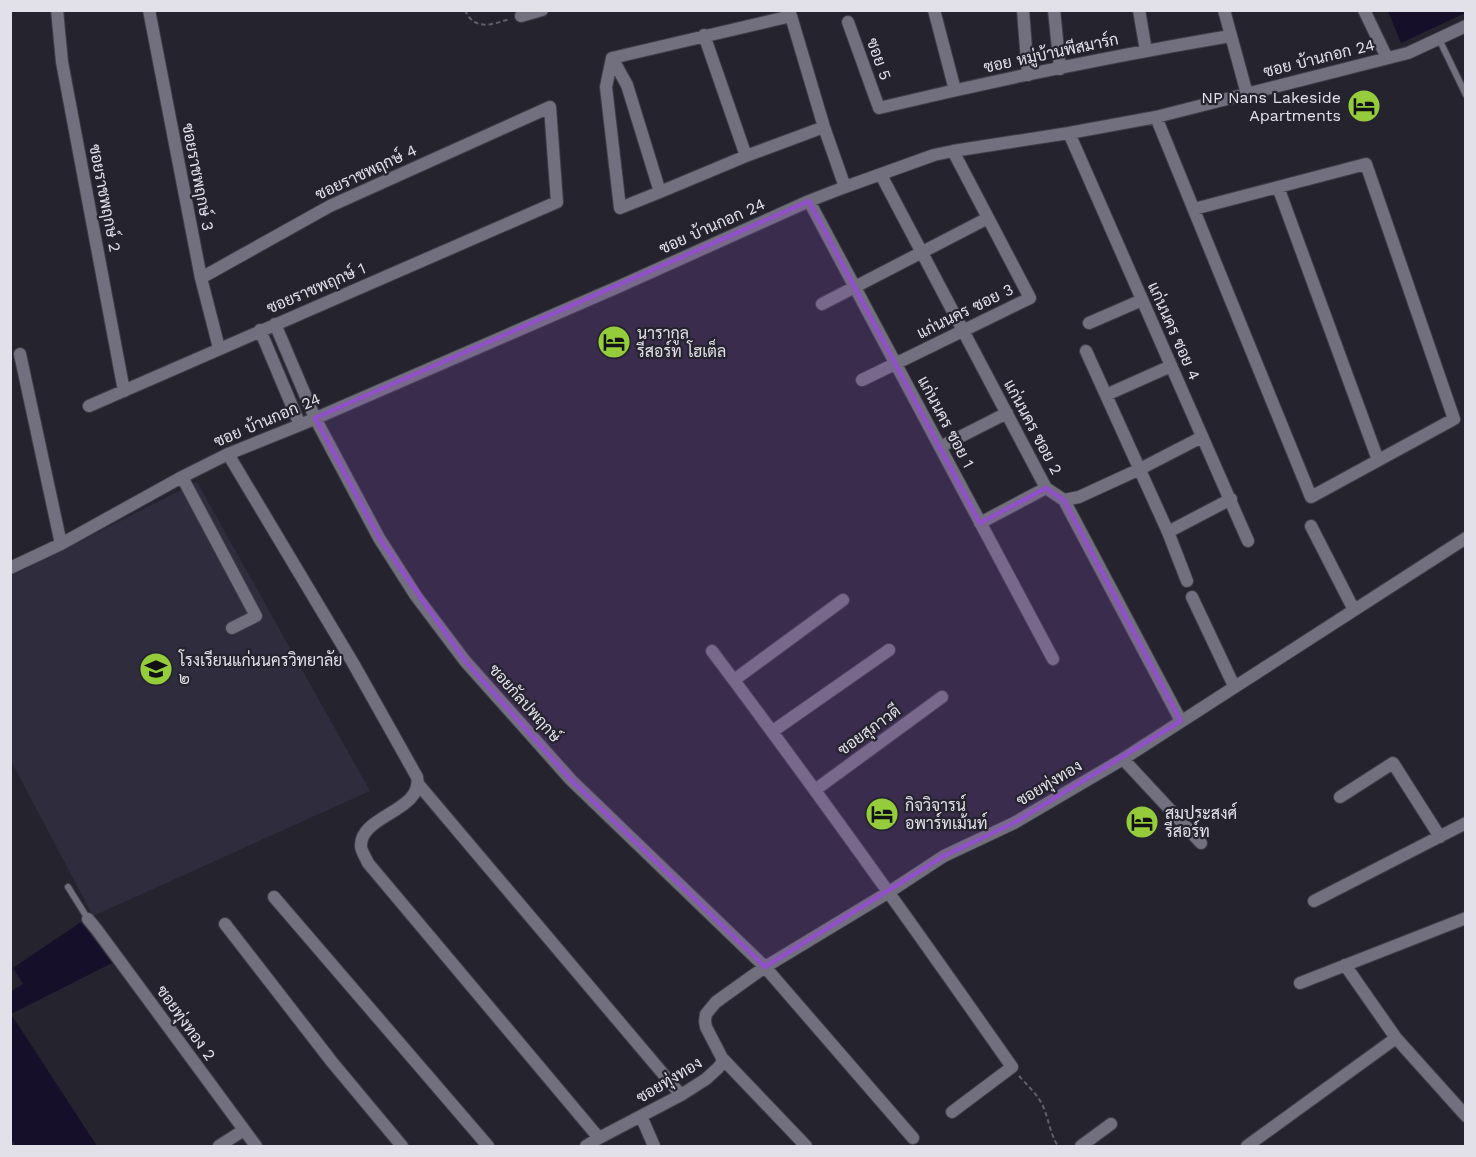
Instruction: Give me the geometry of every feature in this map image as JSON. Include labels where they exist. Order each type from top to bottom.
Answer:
[{"type":"street","name":"ซอยราชพฤกษ์ 2","points":[[57,10],[62,62],[124,390]]},
{"type":"street","name":"ซอยราชพฤกษ์ 3","points":[[149,10],[201,278],[219,348]]},
{"type":"street","points":[[521,16],[542,10]]},
{"type":"street","points":[[934,10],[955,90]]},
{"type":"street","points":[[1023,10],[1028,75]]},
{"type":"street","points":[[1054,10],[1060,69]]},
{"type":"street","points":[[1138,10],[1146,51]]},
{"type":"street","points":[[1224,10],[1247,94]]},
{"type":"street","points":[[1364,10],[1387,58]]},
{"type":"street","points":[[612,58],[791,16],[824,127],[845,187]]},
{"type":"street","name":"ซอย 5","points":[[848,22],[879,108]]},
{"type":"street","name":"ซอย บ้านกอก 24","points":[[10,568],[61,544],[228,454],[300,425],[845,187],[934,155],[1156,117],[1408,53],[1466,26]]},
{"type":"street","points":[[704,35],[746,156]]},
{"type":"street","name":"ซอย หมู่บ้านพีสมาร์ก","points":[[879,108],[1028,75],[1230,36]]},
{"type":"street","points":[[612,58],[606,87],[620,208],[746,156],[824,127]]},
{"type":"street","points":[[612,58],[627,85],[660,192]]},
{"type":"street","name":"ซอยราชพฤกษ์ 4","points":[[201,278],[330,206],[550,107],[557,202]]},
{"type":"street","points":[[1156,117],[1311,497],[1454,419],[1366,164],[1194,209]]},
{"type":"street","name":"แก่นนคร ซอย 4","points":[[1069,133],[1248,541]]},
{"type":"street","name":"แก่นนคร ซอย 3","points":[[862,380],[1030,298],[953,151]]},
{"type":"street","name":"แก่นนคร ซอย 2","points":[[881,175],[1046,488],[1064,500],[1181,721]]},
{"type":"street","points":[[1278,187],[1378,460]]},
{"type":"street","name":"แก่นนคร ซอย 1","points":[[809,201],[1053,659]]},
{"type":"street","name":"ซอยราชพฤกษ์ 1","points":[[89,406],[557,202]]},
{"type":"street","points":[[822,304],[988,218]]},
{"type":"street","points":[[1089,323],[1142,300]]},
{"type":"street","name":"ซอยกัลปพฤกษ์","points":[[275,324],[315,418],[379,538],[416,596],[465,661],[572,780],[765,967],[913,1138]]},
{"type":"street","points":[[260,330],[300,425]]},
{"type":"street","points":[[1086,351],[1168,531],[1187,581]]},
{"type":"street","points":[[20,354],[61,544]]},
{"type":"street","points":[[1106,395],[1171,366]]},
{"type":"street","points":[[940,447],[1006,412]]},
{"type":"street","points":[[1064,500],[1079,497],[1202,437]]},
{"type":"street","points":[[228,454],[353,663],[419,784],[681,1095]]},
{"type":"street","points":[[182,477],[256,616],[232,628]]},
{"type":"street","points":[[981,523],[1046,488]]},
{"type":"street","points":[[1168,531],[1231,499]]},
{"type":"street","points":[[1311,526],[1354,610]]},
{"type":"street","name":"ซอยทุ่งทอง","points":[[586,1146],[681,1095],[713,1074],[722,1063],[722,1058],[706,1027],[706,1014],[716,1002],[765,967],[944,856],[1014,823],[1123,759],[1466,538]]},
{"type":"street","points":[[1192,597],[1234,686]]},
{"type":"street","points":[[734,680],[843,600]]},
{"type":"street","points":[[773,731],[889,650]]},
{"type":"street","points":[[712,651],[773,731],[1012,1067],[952,1112]]},
{"type":"street","name":"ซอยสุภาวดี","points":[[815,790],[942,697]]},
{"type":"street","points":[[1123,759],[1202,843]]},
{"type":"street","points":[[1340,797],[1393,763],[1440,837]]},
{"type":"street","points":[[419,784],[408,801],[369,828],[360,847],[368,862],[599,1138]]},
{"type":"street","points":[[1314,901],[1466,823]]},
{"type":"street","points":[[274,897],[488,1146]]},
{"type":"street","points":[[1300,983],[1466,918]]},
{"type":"street","name":"ซอยทุ่งทอง 2","points":[[88,919],[256,1146]]},
{"type":"street","points":[[225,924],[332,1062],[402,1146]]},
{"type":"street","points":[[1345,965],[1396,1038],[1466,1116]]},
{"type":"street","points":[[1247,1146],[1396,1038]]},
{"type":"street","points":[[722,1058],[806,1146]]},
{"type":"street","points":[[641,1116],[654,1146]]},
{"type":"street","points":[[1082,1146],[1111,1124]]},
{"type":"street","points":[[219,1146],[244,1130]]},
{"type":"lane","points":[[1439,38],[1466,95]]},
{"type":"lane","points":[[68,887],[88,919]]},
{"type":"path","points":[[465,10],[475,23],[486,26],[521,16]]},
{"type":"path","points":[[1012,1067],[1039,1099],[1058,1146]]},
{"type":"highlighted area","points":[[809,201],[980,523],[1046,488],[1064,500],[1181,721],[1014,823],[944,856],[765,967],[571,780],[465,661],[379,538],[315,418]]},
{"type":"shaded area","points":[[1465,10],[1465,13],[1401,43],[1388,11]]},
{"type":"shaded area","name":"โรงเรียนแก่นนครวิทยาลัย ๒","points":[[197,482],[370,791],[93,916],[11,761],[11,576]]},
{"type":"shaded area","points":[[81,922],[112,963],[11,1014],[97,1146],[16,1146],[10,1137],[10,992],[23,984],[13,968]]},
{"type":"place","name":"NP Nans Lakeside Apartments","points":[[1364,106]]},
{"type":"place","name":"นารากูล รีสอร์ท โฮเต็ล","points":[[614,342]]},
{"type":"place","name":"โรงเรียนแก่นนครวิทยาลัย ๒","points":[[156,669]]},
{"type":"place","name":"กิจวิจารน์ อพาร์ทเม้นท์","points":[[882,814]]},
{"type":"place","name":"สมประสงศ์ รีสอร์ท","points":[[1142,822]]}]
